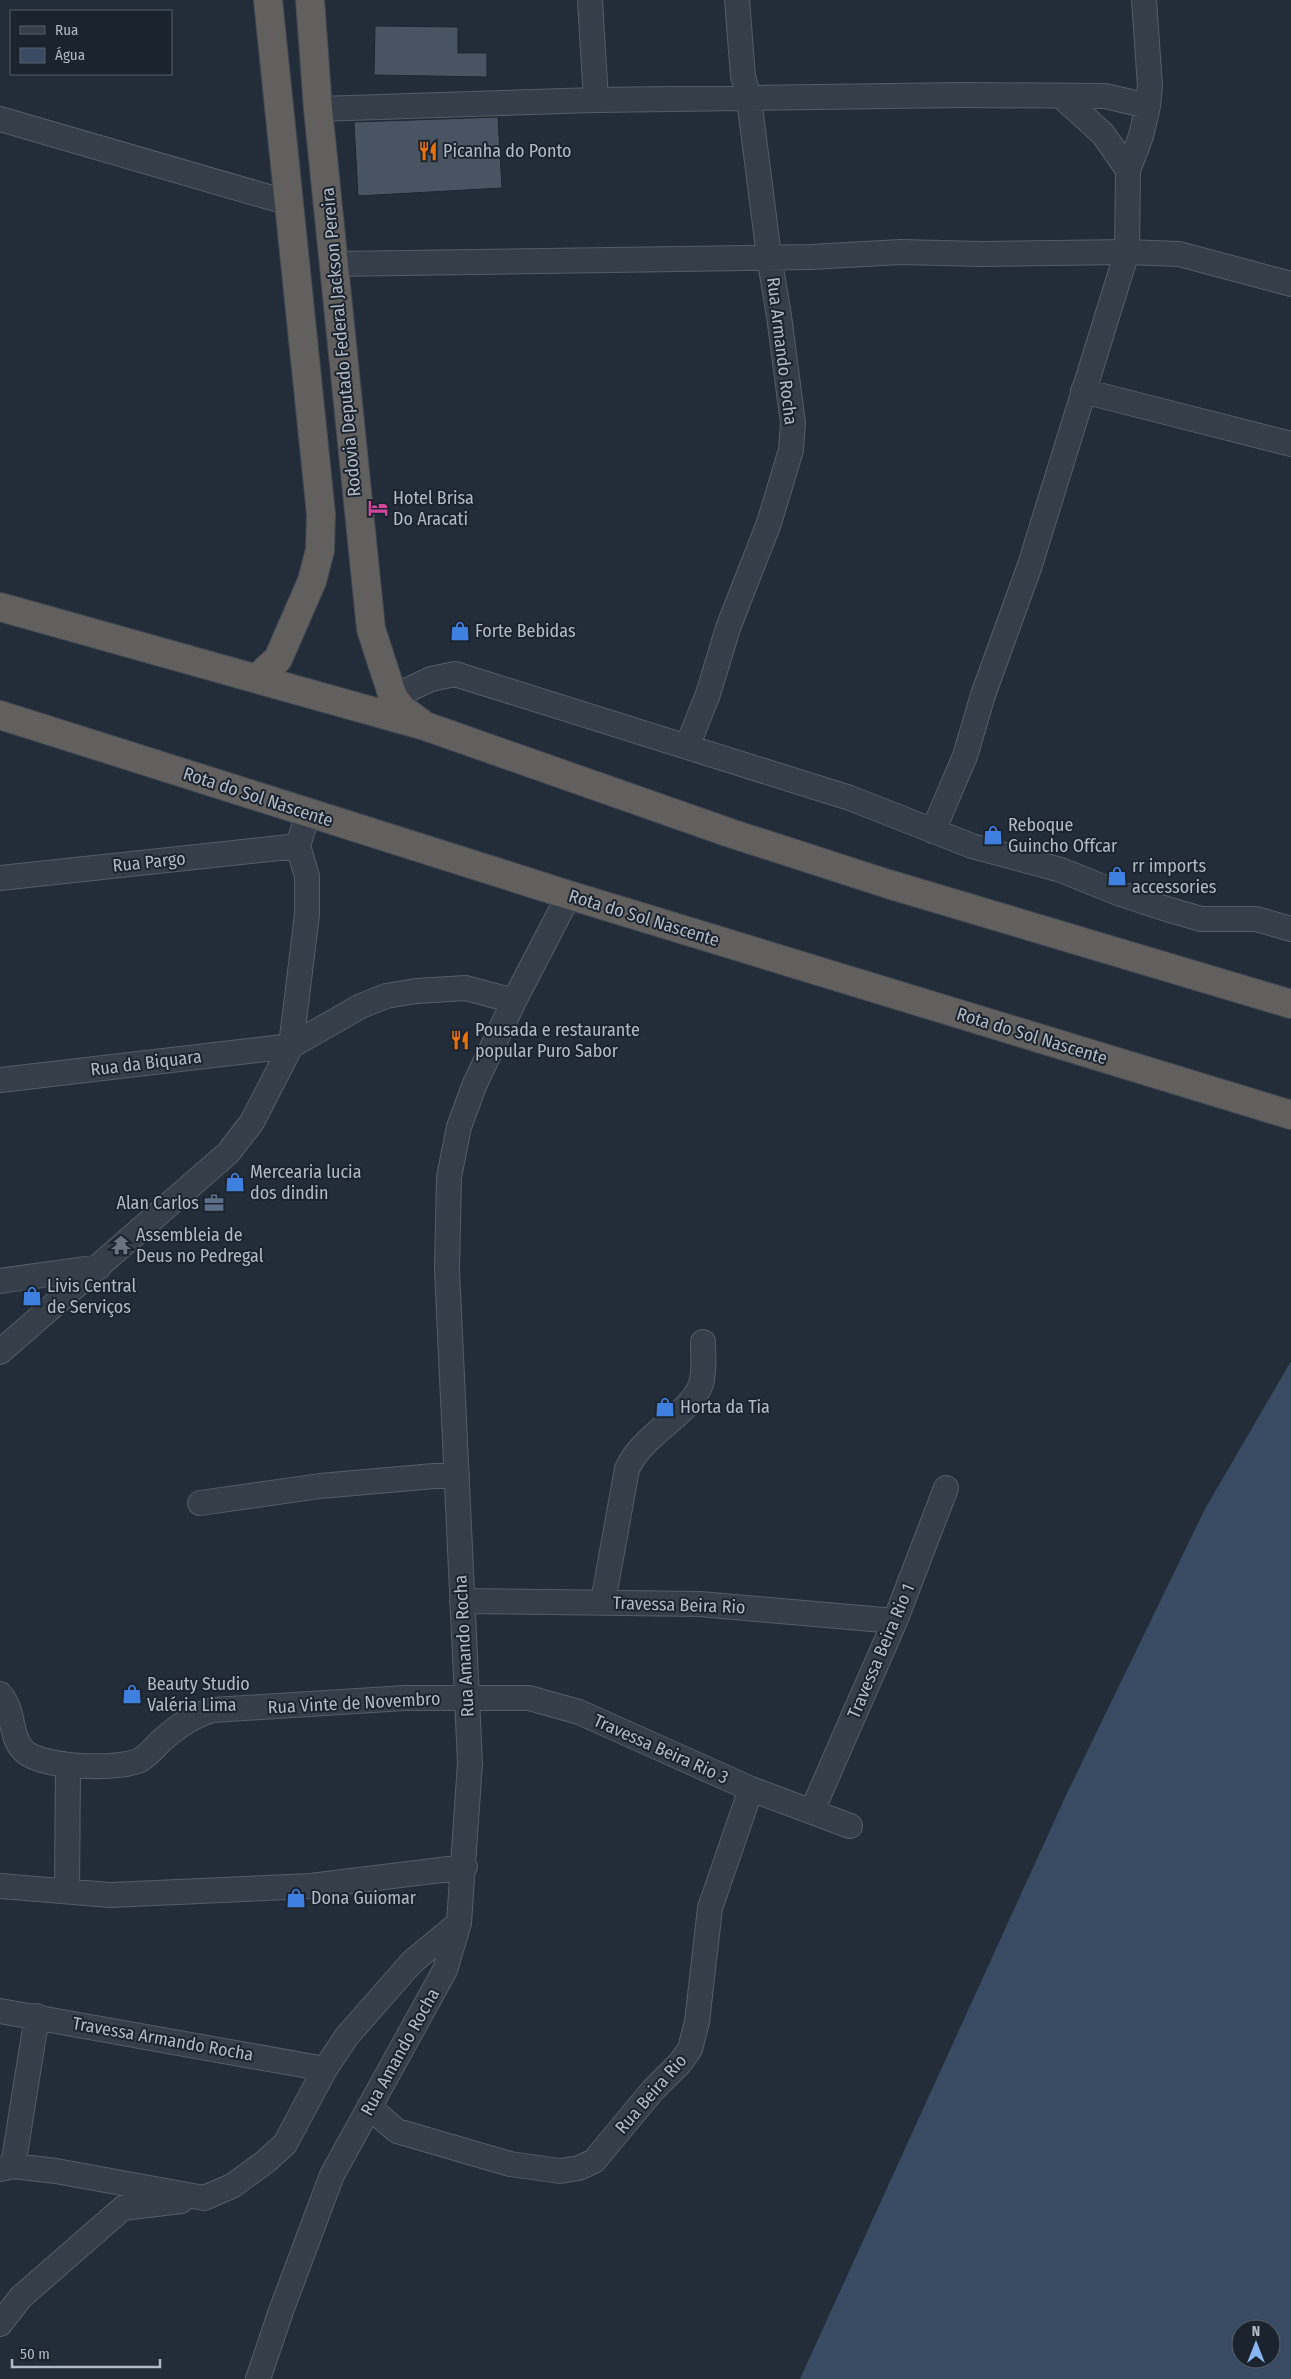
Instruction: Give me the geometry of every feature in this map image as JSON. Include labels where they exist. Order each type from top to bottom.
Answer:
[{"type":"highway","name":"Rodovia Deputado Federal Jackson Pereira","points":[[257,678],[278,659],[312,581],[320,550],[320,505],[268,0]]},
{"type":"highway","name":"Rodovia Deputado Federal Jackson Pereira","points":[[310,0],[318,109],[361,555],[370,629],[393,697],[402,709],[425,726]]},
{"type":"highway","points":[[0,607],[425,726],[730,833],[888,884],[1291,1004]]},
{"type":"highway","name":"Rota do Sol Nascente","points":[[0,715],[569,896],[1291,1115]]},
{"type":"street","points":[[590,0],[596,100]]},
{"type":"street","name":"Rua Armando Rocha","points":[[687,747],[708,694],[728,628],[769,523],[791,450],[793,422],[749,99],[743,76],[738,0]]},
{"type":"street","points":[[933,831],[965,756],[983,695],[1042,528],[1127,252],[1128,170],[1141,136],[1148,106],[1149,60],[1144,0]]},
{"type":"street","points":[[318,109],[596,100],[1061,96],[1114,97],[1148,106]]},
{"type":"street","points":[[1061,96],[1103,134],[1128,170]]},
{"type":"street","points":[[0,119],[290,203]]},
{"type":"street","points":[[334,264],[901,252],[982,254],[1127,252],[1179,254],[1250,271],[1291,284]]},
{"type":"street","points":[[1083,391],[1291,444]]},
{"type":"street","points":[[393,697],[431,679],[455,674],[850,798],[972,846],[1061,870],[1118,893],[1201,919],[1256,919],[1291,929]]},
{"type":"street","points":[[0,1352],[228,1153],[252,1122],[291,1046],[307,914],[306,876],[298,846],[308,813]]},
{"type":"street","name":"Rua Pargo","points":[[0,878],[298,846]]},
{"type":"street","name":"Rua Amando Rocha","points":[[258,2379],[281,2311],[332,2175],[445,1970],[460,1923],[470,1763],[447,1270],[449,1177],[459,1127],[474,1086],[514,1002],[569,896]]},
{"type":"street","points":[[291,1046],[361,1006],[386,996],[416,991],[466,988],[514,1002]]},
{"type":"street","name":"Rua da Biquara","points":[[0,1080],[291,1046]]},
{"type":"street","points":[[0,1281],[99,1267]]},
{"type":"street","points":[[603,1602],[627,1469],[640,1447],[684,1406],[700,1387],[703,1377],[703,1342]]},
{"type":"street","points":[[200,1503],[320,1486],[457,1474]]},
{"type":"street","name":"Travessa Beira Rio 1","points":[[812,1811],[895,1621],[946,1488]]},
{"type":"street","name":"Travessa Beira Rio","points":[[462,1601],[700,1604],[895,1621]]},
{"type":"street","name":"Rua Vinte de Novembro","points":[[0,1694],[7,1702],[16,1737],[21,1748],[30,1756],[68,1766],[119,1764],[137,1761],[148,1754],[186,1720],[213,1710],[405,1698],[467,1699]]},
{"type":"street","name":"Travessa Beira Rio 3","points":[[467,1699],[529,1698],[579,1712],[751,1789],[850,1826]]},
{"type":"street","points":[[67,1891],[68,1766]]},
{"type":"street","name":"Rua Beira Rio","points":[[369,2107],[384,2122],[397,2131],[510,2164],[560,2171],[579,2168],[594,2161],[653,2090],[680,2063],[690,2049],[697,2022],[710,1908],[751,1789]]},
{"type":"street","points":[[0,1886],[110,1895],[311,1886],[465,1866]]},
{"type":"street","points":[[0,2324],[21,2297],[123,2208],[204,2198],[232,2186],[266,2162],[285,2144],[325,2069],[347,2036],[412,1962],[460,1923]]},
{"type":"street","name":"Travessa Armando Rocha","points":[[0,2011],[37,2016],[325,2069]]},
{"type":"street","points":[[37,2016],[6,2168],[103,2178],[204,2198]]},
{"type":"water","points":[[1291,1361],[1291,2379],[800,2379],[1068,1791],[1205,1509]]},
{"type":"building","points":[[375,26],[458,27],[458,53],[487,53],[487,77],[374,75]]},
{"type":"building","name":"Picanha do Ponto","points":[[498,117],[502,188],[358,196],[354,122]]},
{"type":"place","name":"Picanha do Ponto","points":[[428,151]]},
{"type":"place","name":"Hotel Brisa Do Aracati","points":[[378,508]]},
{"type":"place","name":"Forte Bebidas","points":[[460,631]]},
{"type":"place","name":"Reboque Guincho Offcar","points":[[993,835]]},
{"type":"place","name":"rr imports accessories","points":[[1117,876]]},
{"type":"place","name":"Pousada e restaurante popular Puro Sabor","points":[[460,1040]]},
{"type":"place","name":"Mercearia lucia dos dindin","points":[[235,1182]]},
{"type":"place","name":"Alan Carlos","points":[[214,1203]]},
{"type":"place","name":"Assembleia de Deus no Pedregal","points":[[121,1245]]},
{"type":"place","name":"Livis Central de Serviços","points":[[32,1296]]},
{"type":"place","name":"Horta da Tia","points":[[665,1407]]},
{"type":"place","name":"Beauty Studio Valéria Lima","points":[[132,1694]]},
{"type":"place","name":"Dona Guiomar","points":[[296,1898]]}]
